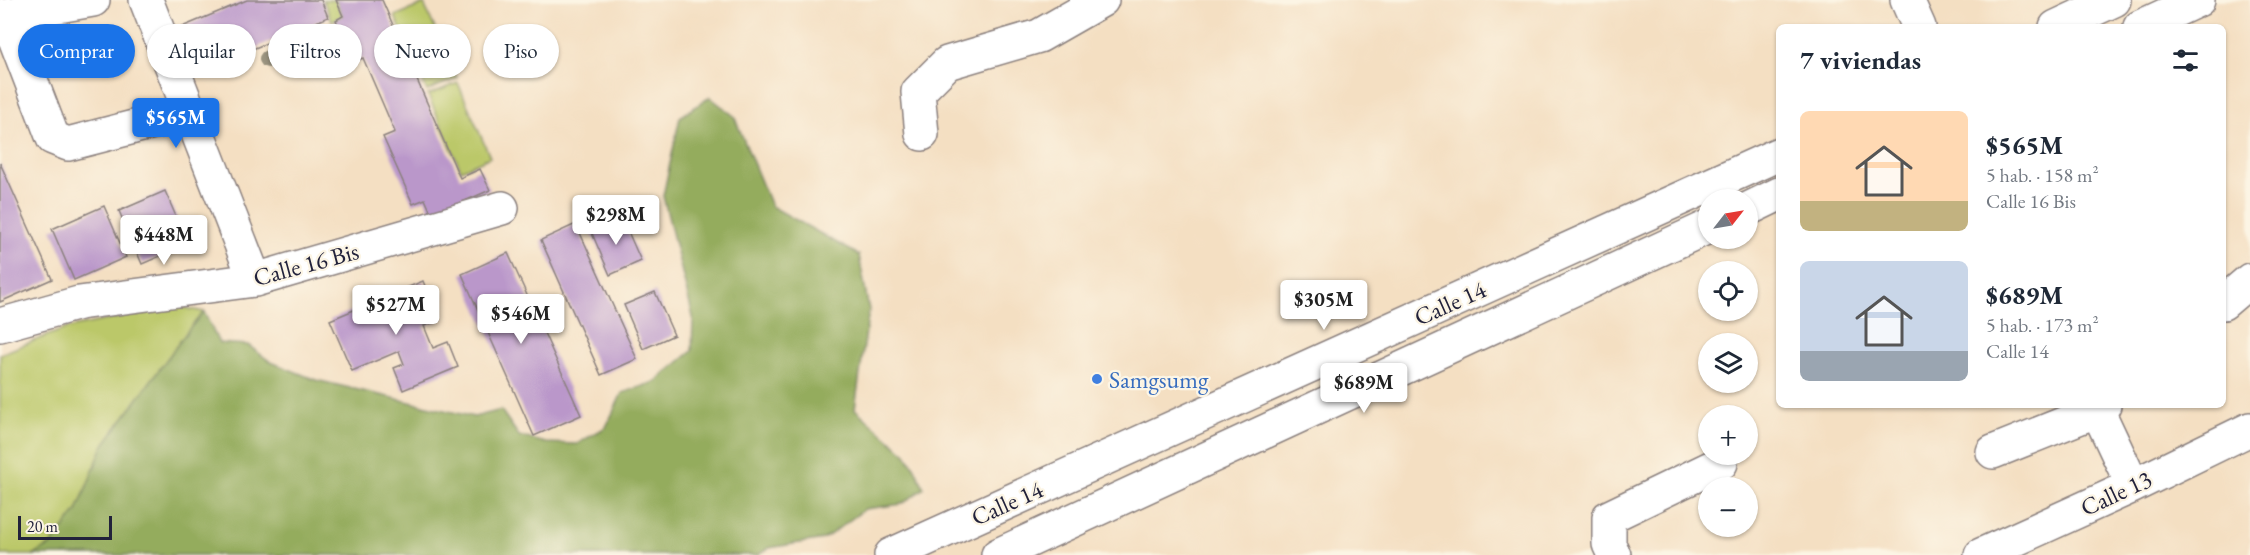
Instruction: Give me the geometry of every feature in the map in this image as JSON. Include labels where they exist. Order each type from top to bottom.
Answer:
[{"type":"main road","points":[[93,0],[3,15],[53,138],[68,144],[161,120],[190,116]]},
{"type":"main road","points":[[146,0],[255,280]]},
{"type":"main road","points":[[922,134],[918,92],[946,63],[1039,36],[1102,0]]},
{"type":"main road","points":[[1907,0],[1918,24]]},
{"type":"main road","points":[[2062,24],[2114,0]]},
{"type":"main road","points":[[2146,24],[2198,0]]},
{"type":"main road","name":"Calle 14","points":[[891,555],[1776,155]]},
{"type":"main road","points":[[1758,204],[1776,195]]},
{"type":"main road","name":"Calle 16 Bis","points":[[0,325],[79,303],[255,280],[502,208]]},
{"type":"main road","name":"Calle 14","points":[[998,555],[1698,232]]},
{"type":"main road","points":[[2226,300],[2250,280]]},
{"type":"main road","points":[[1994,452],[2097,408]]},
{"type":"main road","points":[[2099,408],[2133,486]]},
{"type":"main road","name":"Calle 13","points":[[1981,555],[2133,486],[2250,429]]},
{"type":"main road","points":[[1614,555],[1609,544],[1609,517],[1717,465]]},
{"type":"green space","points":[[323,0],[336,0],[343,16],[332,21]]},
{"type":"green space","points":[[424,4],[433,24],[398,24],[395,16]]},
{"type":"green space","points":[[421,78],[457,78],[427,91]]},
{"type":"green space","points":[[458,83],[490,157],[461,170],[428,95]]},
{"type":"green space","points":[[710,97],[734,116],[771,206],[859,255],[869,310],[855,409],[906,454],[915,468],[924,488],[902,504],[865,509],[824,539],[769,548],[758,555],[33,555],[50,546],[77,511],[103,446],[204,312],[219,343],[248,345],[271,362],[316,380],[474,417],[501,410],[519,436],[546,443],[577,444],[606,427],[622,393],[655,382],[692,351],[693,317],[663,196],[680,117]]},
{"type":"green space","points":[[177,306],[204,312],[103,446],[77,511],[50,546],[33,555],[0,555],[0,354],[67,328]]},
{"type":"building","points":[[247,0],[321,0],[328,17],[312,24],[268,24],[268,42],[256,48],[256,24],[189,24]]},
{"type":"building","points":[[336,0],[382,0],[393,24],[374,24],[374,78],[416,78],[460,178],[480,169],[490,190],[432,215],[425,199],[413,204],[383,137],[395,132],[362,58],[362,24],[338,24],[336,20],[343,16]]},
{"type":"building","points":[[0,163],[52,279],[0,302]]},
{"type":"building","points":[[165,191],[188,244],[142,264],[119,211]]},
{"type":"building","points":[[104,206],[126,257],[74,280],[52,229]]},
{"type":"building","points":[[622,218],[641,261],[610,275],[591,231]]},
{"type":"building","points":[[576,224],[637,359],[601,375],[541,240]]},
{"type":"building","points":[[508,253],[581,415],[534,436],[462,274]]},
{"type":"building","points":[[423,281],[439,320],[424,326],[433,348],[448,342],[458,367],[403,390],[394,368],[404,364],[399,351],[352,371],[330,320]]},
{"type":"building","points":[[655,292],[674,335],[643,349],[624,305]]},
{"type":"place","name":"Samgsumg","points":[[1097,379]]}]
